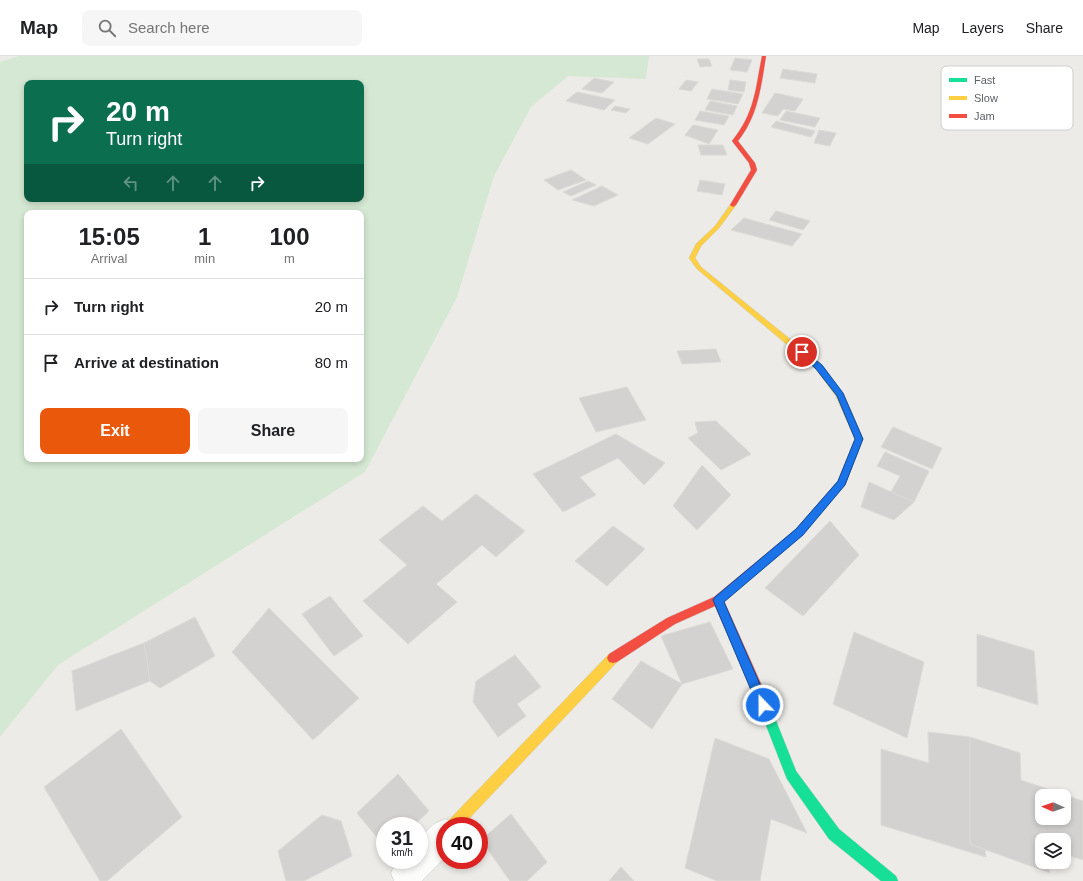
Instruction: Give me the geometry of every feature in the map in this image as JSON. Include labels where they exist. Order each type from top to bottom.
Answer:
[{"type":"street","points":[[462,817],[614,657],[671,621],[718,600],[799,532],[842,483],[859,439],[840,395],[819,367],[794,344],[699,268],[692,258],[694,250],[718,227],[754,170],[752,163],[735,140],[741,136],[754,112],[764,56]]},
{"type":"street","points":[[718,600],[758,691],[791,775],[834,834],[892,881]]},
{"type":"street","points":[[408,873],[436,843]]},
{"type":"green space","points":[[19,56],[649,56],[646,79],[568,76],[531,107],[494,176],[457,297],[365,472],[58,665],[0,737],[0,62]]},
{"type":"building","points":[[735,58],[752,60],[747,72],[730,70]]},
{"type":"building","points":[[697,59],[709,59],[712,66],[700,67]]},
{"type":"building","points":[[783,69],[817,74],[815,83],[780,78]]},
{"type":"building","points":[[594,78],[614,82],[602,93],[582,89]]},
{"type":"building","points":[[686,80],[698,82],[691,91],[679,89]]},
{"type":"building","points":[[730,80],[746,82],[744,92],[728,90]]},
{"type":"building","points":[[712,89],[743,94],[738,104],[707,99]]},
{"type":"building","points":[[577,92],[615,100],[604,110],[566,101]]},
{"type":"building","points":[[775,93],[803,99],[795,111],[783,109],[778,116],[762,113]]},
{"type":"building","points":[[710,101],[737,106],[733,115],[705,110]]},
{"type":"building","points":[[615,106],[630,109],[626,113],[611,110]]},
{"type":"building","points":[[700,111],[729,116],[724,125],[695,120]]},
{"type":"building","points":[[786,111],[820,118],[815,127],[780,120]]},
{"type":"building","points":[[656,118],[675,124],[648,144],[629,138]]},
{"type":"building","points":[[776,121],[815,131],[811,137],[771,127]]},
{"type":"building","points":[[693,125],[718,130],[709,144],[685,135]]},
{"type":"building","points":[[819,130],[836,133],[830,146],[814,143]]},
{"type":"building","points":[[698,145],[723,145],[727,155],[701,155]]},
{"type":"building","points":[[571,170],[586,180],[558,190],[544,180]]},
{"type":"building","points":[[700,180],[725,184],[722,195],[697,191]]},
{"type":"building","points":[[588,181],[596,185],[571,196],[563,192]]},
{"type":"building","points":[[602,186],[618,195],[594,206],[572,200]]},
{"type":"building","points":[[776,211],[810,221],[803,230],[769,220]]},
{"type":"building","points":[[744,218],[802,234],[792,246],[731,230]]},
{"type":"building","points":[[716,349],[721,362],[682,364],[677,351]]},
{"type":"building","points":[[627,387],[646,420],[596,432],[579,398]]},
{"type":"building","points":[[716,421],[751,454],[721,470],[688,438],[698,433],[695,422]]},
{"type":"building","points":[[893,427],[942,448],[932,469],[881,447]]},
{"type":"building","points":[[616,434],[665,463],[644,485],[618,458],[580,477],[596,495],[563,512],[533,474]]},
{"type":"building","points":[[885,452],[929,471],[914,502],[891,492],[900,476],[877,466]]},
{"type":"building","points":[[702,465],[731,495],[697,530],[673,506]]},
{"type":"building","points":[[869,482],[914,502],[894,520],[861,507]]},
{"type":"building","points":[[476,494],[525,531],[496,557],[482,545],[436,584],[457,602],[408,644],[363,601],[407,565],[379,540],[423,506],[442,521]]},
{"type":"building","points":[[830,521],[859,555],[803,616],[765,588]]},
{"type":"building","points":[[613,526],[645,549],[607,586],[575,561]]},
{"type":"building","points":[[330,596],[363,636],[334,656],[302,614]]},
{"type":"building","points":[[269,608],[359,698],[313,740],[232,652]]},
{"type":"building","points":[[195,617],[215,656],[160,688],[150,681],[144,643]]},
{"type":"building","points":[[710,622],[733,669],[682,684],[661,636]]},
{"type":"building","points":[[854,632],[924,662],[907,738],[833,704]]},
{"type":"building","points":[[977,634],[1034,651],[1038,705],[977,686]]},
{"type":"building","points":[[144,643],[150,681],[76,711],[72,671]]},
{"type":"building","points":[[515,655],[541,687],[517,704],[526,716],[498,737],[473,702],[476,681]]},
{"type":"building","points":[[641,661],[682,684],[652,729],[612,699]]},
{"type":"building","points":[[121,729],[182,817],[107,881],[100,881],[44,787]]},
{"type":"building","points":[[928,732],[970,737],[986,857],[881,825],[881,749],[929,763]]},
{"type":"building","points":[[970,737],[1020,753],[1021,780],[1048,789],[1035,789],[1035,825],[1071,825],[1071,797],[1083,801],[1083,860],[1071,856],[1071,833],[1035,833],[1035,868],[970,844]]},
{"type":"building","points":[[715,738],[769,759],[807,833],[771,819],[760,881],[717,881],[685,868]]},
{"type":"building","points":[[398,774],[429,811],[423,817],[376,817],[376,836],[357,813]]},
{"type":"building","points":[[511,814],[547,862],[527,881],[510,881],[488,850],[488,834]]},
{"type":"building","points":[[322,815],[341,821],[352,856],[304,881],[286,881],[278,851]]},
{"type":"building","points":[[621,867],[634,881],[609,881]]},
{"type":"building","points":[[1039,869],[1049,869],[1050,873]]},
{"type":"traffic: fast","points":[[761,697],[791,775],[834,834],[891,881]]},
{"type":"traffic: slow","points":[[733,205],[717,227],[698,245],[692,258],[699,268],[819,367],[840,395],[859,439],[857,444]]},
{"type":"traffic: slow","points":[[462,817],[613,658]]},
{"type":"traffic: jam","points":[[733,205],[754,170],[752,163],[735,141],[743,132],[753,112],[764,56]]},
{"type":"traffic: jam","points":[[761,697],[718,600],[799,532],[842,483],[857,444]]},
{"type":"traffic: jam","points":[[613,658],[671,621],[718,600]]},
{"type":"route","points":[[763,705],[718,600],[799,532],[842,483],[859,439],[840,395],[819,367],[802,352]]}]
